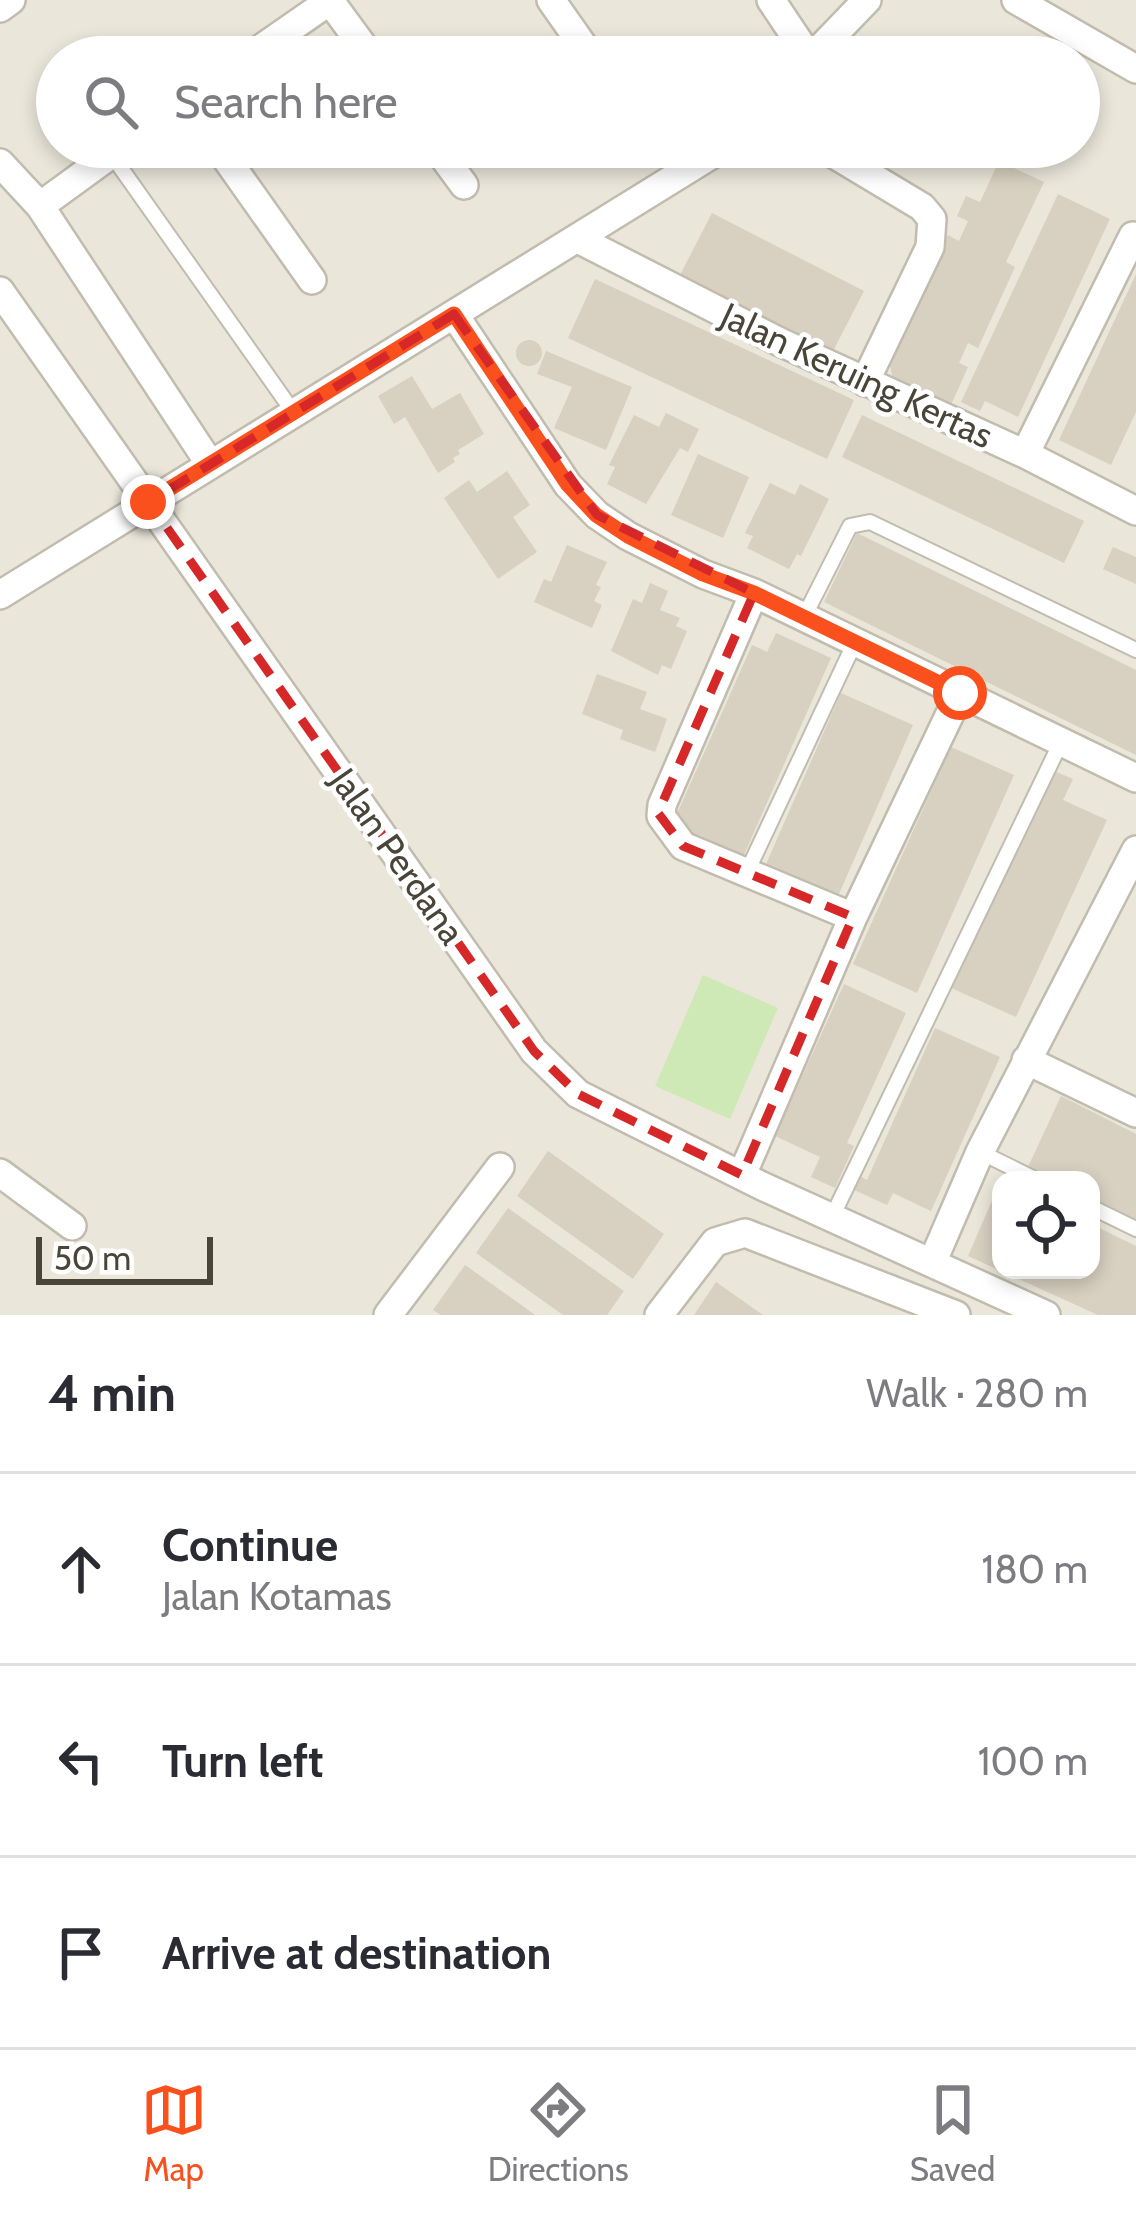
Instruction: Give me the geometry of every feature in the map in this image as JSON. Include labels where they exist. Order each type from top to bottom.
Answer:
[{"type":"street","points":[[0,8],[11,0]]},
{"type":"street","points":[[279,36],[331,0],[356,36]]},
{"type":"street","points":[[551,0],[576,36]]},
{"type":"street","points":[[771,0],[796,36]]},
{"type":"street","points":[[832,36],[867,0]]},
{"type":"street","points":[[1016,0],[1079,36]]},
{"type":"street","points":[[1100,48],[1136,69]]},
{"type":"street","points":[[0,163],[40,206],[210,464]]},
{"type":"street","points":[[40,206],[93,168]]},
{"type":"street","points":[[233,168],[312,280]]},
{"type":"street","points":[[451,168],[464,185]]},
{"type":"street","points":[[0,595],[690,168]]},
{"type":"street","points":[[857,168],[922,207],[932,219],[930,247],[865,382]]},
{"type":"street","points":[[1025,454],[1132,236]]},
{"type":"street","name":"Jalan Keruing Kertas","points":[[578,238],[1136,511]]},
{"type":"street","name":"Jalan Perdana","points":[[0,291],[545,1064],[578,1094],[1046,1315]]},
{"type":"street","points":[[454,314],[568,485],[596,515],[684,565],[754,593],[1136,778]]},
{"type":"street","points":[[754,593],[661,810],[679,843],[853,917]]},
{"type":"street","points":[[742,1175],[853,917],[960,693]]},
{"type":"street","points":[[932,1263],[980,1152],[1136,850]]},
{"type":"street","points":[[1026,1060],[1136,1113]]},
{"type":"street","points":[[388,1315],[500,1167]]},
{"type":"street","points":[[0,1173],[72,1226]]},
{"type":"street","points":[[659,1315],[707,1250],[735,1233],[756,1235],[921,1308],[956,1315]]},
{"type":"lane","points":[[127,168],[293,413]]},
{"type":"lane","points":[[804,617],[850,526],[870,522],[1136,650]]},
{"type":"lane","points":[[746,874],[855,642]]},
{"type":"lane","points":[[832,1217],[1061,742]]},
{"type":"lane","points":[[980,1152],[1019,1171]]},
{"type":"lane","points":[[1100,1211],[1136,1229]]},
{"type":"highlighted area","points":[[454,314],[597,515],[754,593],[658,813],[683,846],[853,917],[742,1175],[578,1094],[534,1051],[149,502]]},
{"type":"shaded area","points":[[0,0],[1136,0],[1136,1315],[0,1315]]},
{"type":"green space","points":[[703,975],[778,1008],[730,1119],[655,1086]]},
{"type":"building","points":[[996,168],[1014,168],[1044,182],[1006,262],[1015,267],[978,348],[968,343],[959,363],[968,367],[950,407],[893,381],[889,359],[948,235],[959,241],[968,221],[957,216],[966,196],[980,202]]},
{"type":"building","points":[[1058,194],[1110,219],[1018,417],[985,401],[980,411],[961,402]]},
{"type":"building","points":[[712,213],[864,291],[832,353],[680,275]]},
{"type":"building","points":[[1136,274],[1136,412],[1111,465],[1059,440]]},
{"type":"building","points":[[595,279],[854,400],[827,459],[568,338]]},
{"type":"building","points":[[529,340],[542,353],[529,366],[516,353]]},
{"type":"building","points":[[546,351],[632,387],[606,450],[554,428],[572,387],[537,374]]},
{"type":"building","points":[[412,376],[432,409],[460,393],[484,434],[458,450],[455,462],[438,473],[405,417],[394,424],[378,396]]},
{"type":"building","points":[[666,413],[699,429],[688,452],[680,448],[646,504],[607,484],[615,467],[609,465],[634,415],[659,427]]},
{"type":"building","points":[[862,415],[1084,521],[1064,563],[842,457]]},
{"type":"building","points":[[698,454],[749,477],[723,538],[671,515]]},
{"type":"building","points":[[507,471],[530,505],[513,517],[537,552],[498,579],[444,498],[469,480],[477,492]]},
{"type":"building","points":[[770,483],[795,495],[800,484],[829,499],[801,556],[797,554],[789,569],[747,548],[753,536],[745,533]]},
{"type":"building","points":[[857,533],[1136,670],[1136,755],[824,602]]},
{"type":"building","points":[[567,545],[607,562],[596,585],[601,587],[594,601],[602,605],[592,628],[534,602],[544,579],[551,582]]},
{"type":"building","points":[[1113,547],[1136,557],[1136,584],[1103,569]]},
{"type":"building","points":[[650,583],[668,591],[660,610],[680,618],[676,626],[687,631],[671,669],[662,665],[658,675],[611,651],[633,599],[642,603]]},
{"type":"building","points":[[776,633],[831,658],[743,857],[672,825],[752,645],[767,652]]},
{"type":"building","points":[[597,674],[647,692],[640,709],[667,719],[655,752],[620,739],[623,730],[582,714]]},
{"type":"building","points":[[841,693],[913,725],[835,903],[763,871]]},
{"type":"building","points":[[951,747],[1014,775],[917,993],[853,964]]},
{"type":"building","points":[[1052,770],[1073,779],[1063,800],[1107,820],[1016,1017],[949,987]]},
{"type":"building","points":[[844,984],[906,1013],[847,1143],[854,1146],[835,1188],[811,1177],[820,1157],[775,1136]]},
{"type":"building","points":[[935,1028],[1000,1057],[931,1211],[893,1193],[887,1205],[852,1189],[858,1175],[867,1180]]},
{"type":"building","points":[[1061,1096],[1136,1134],[1136,1221],[1100,1204],[1100,1171],[1027,1169]]},
{"type":"building","points":[[548,1151],[664,1234],[633,1279],[517,1196]]},
{"type":"building","points":[[992,1201],[992,1267],[968,1256]]},
{"type":"building","points":[[508,1208],[624,1291],[607,1315],[563,1315],[476,1253]]},
{"type":"building","points":[[1100,1228],[1136,1246],[1136,1315],[1098,1315],[1019,1279],[1100,1279]]},
{"type":"building","points":[[465,1265],[535,1315],[441,1315],[433,1310]]},
{"type":"building","points":[[716,1282],[763,1315],[694,1315]]},
{"type":"route","points":[[148,502],[454,314],[568,485],[596,515],[703,574],[754,593],[960,693]]}]
